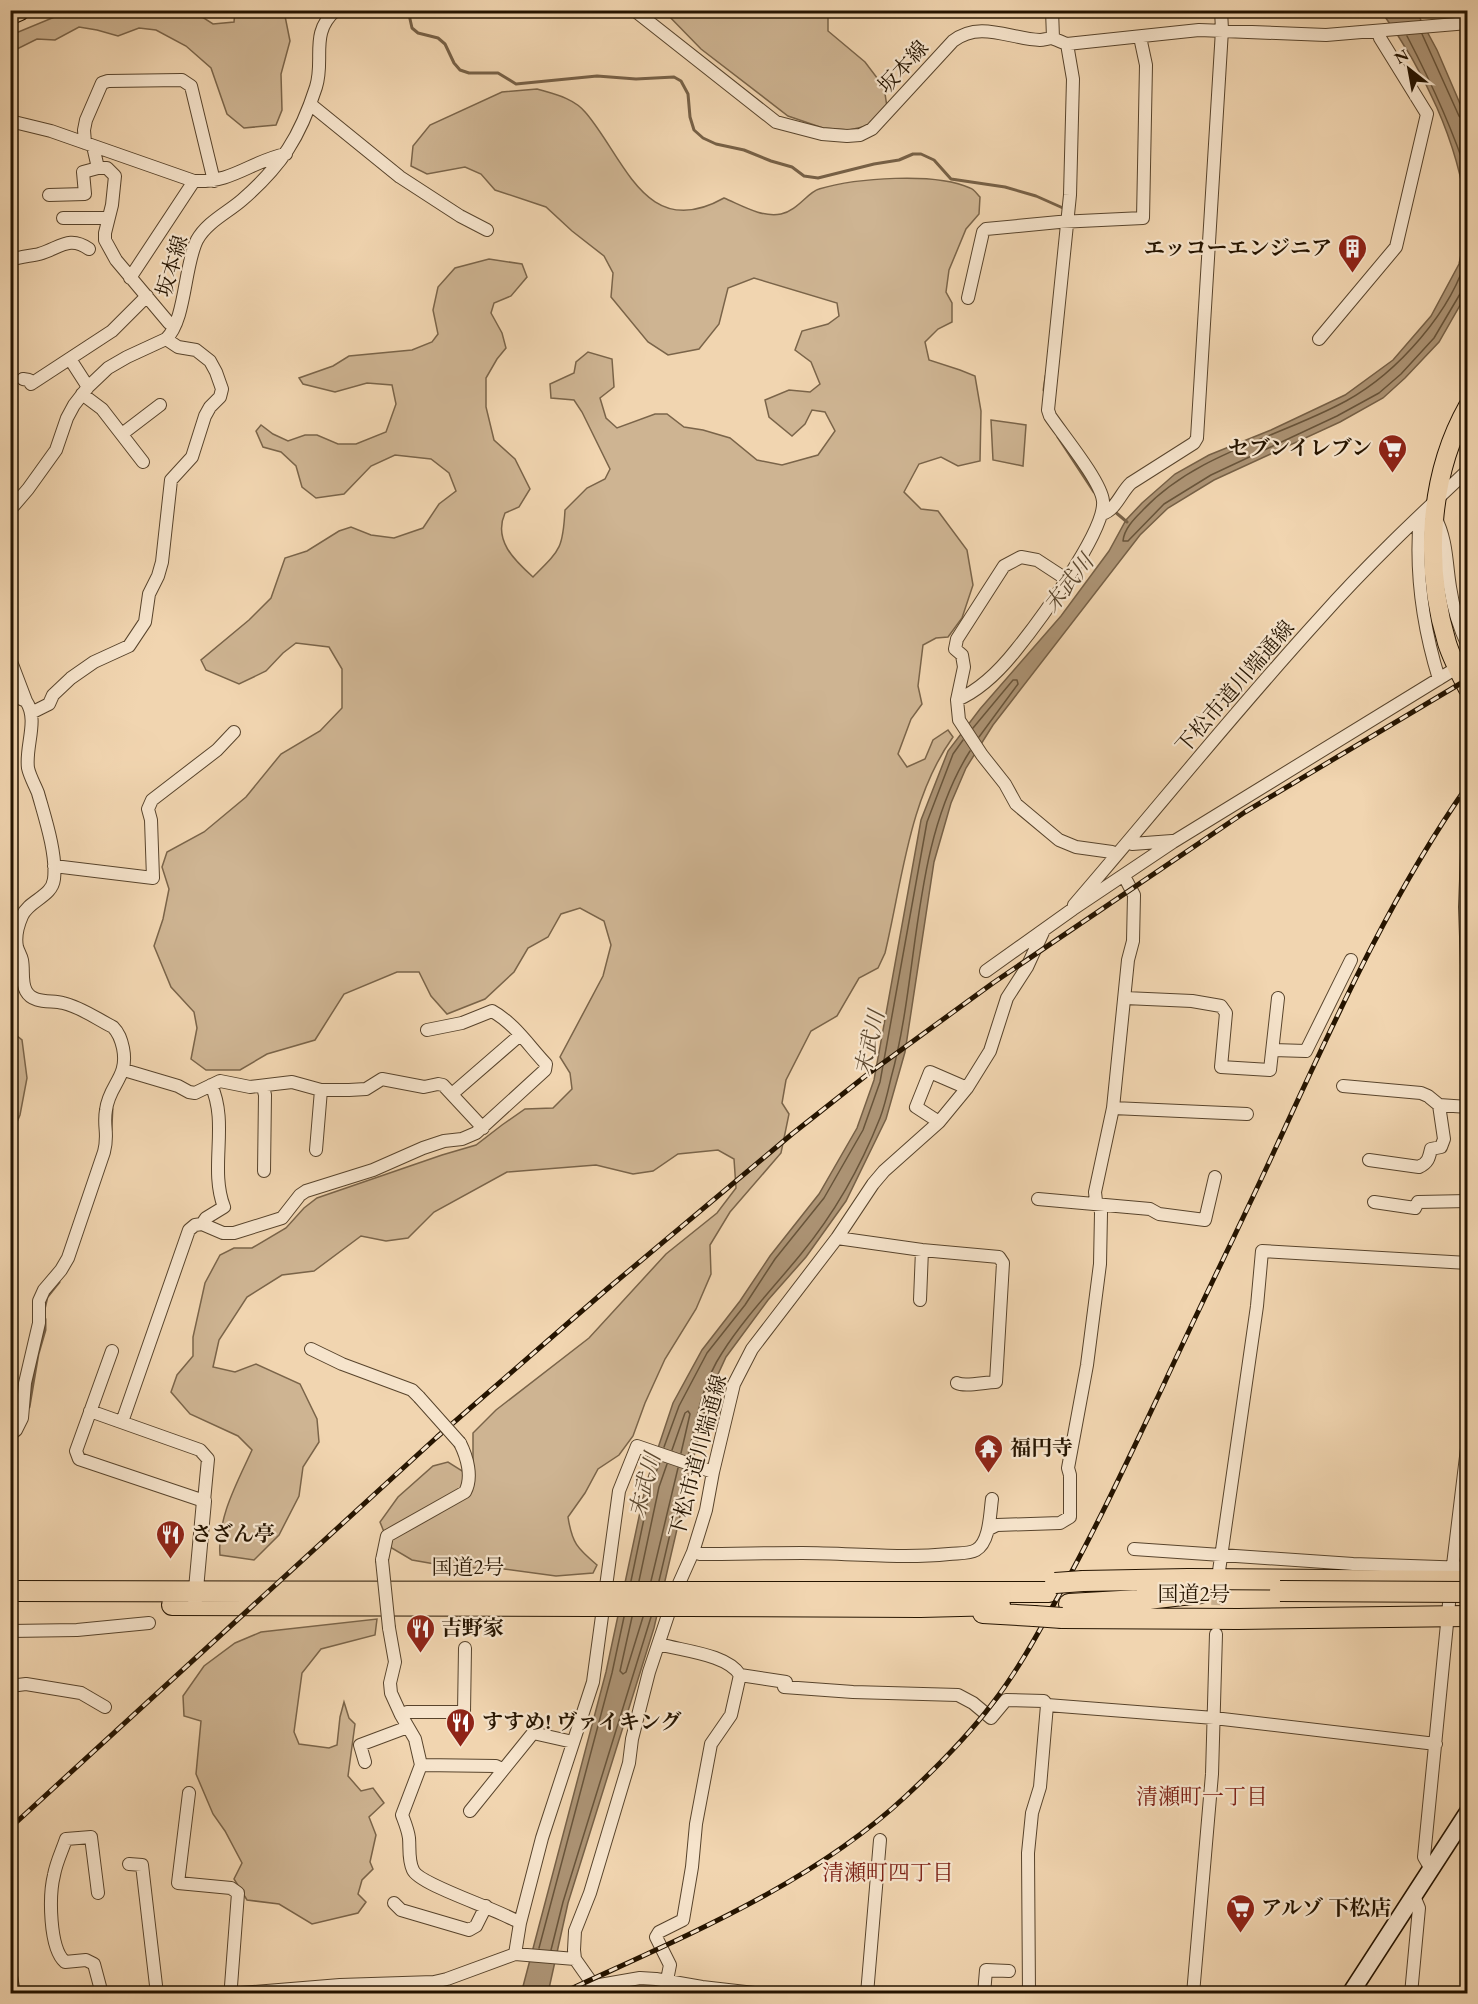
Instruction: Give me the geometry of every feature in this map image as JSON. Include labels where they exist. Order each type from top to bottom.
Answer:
[{"type":"highway","points":[[10,14],[19,10]]},
{"type":"highway","name":"国道2号","points":[[1072,1599],[1188,1580],[1457,1576]]},
{"type":"highway","name":"国道2号","points":[[923,1600],[1137,1600],[1200,1593],[1280,1591],[1467,1592]]},
{"type":"highway","name":"国道2号","points":[[11,1592],[196,1598],[1072,1599],[1238,1619],[1458,1616]]},
{"type":"highway","name":"国道2号","points":[[11,1605],[196,1598]]},
{"type":"main road","points":[[1467,406],[1442,472],[1431,510],[1438,608],[1447,644],[1467,689]]},
{"type":"main road","points":[[1350,1994],[1467,1812]]},
{"type":"street","name":"坂本線","points":[[634,10],[776,122],[822,134],[847,136],[860,135],[872,129],[953,41],[962,34],[975,31],[1040,40],[1053,38],[1067,44],[1199,30],[1326,36],[1467,23]]},
{"type":"street","points":[[1052,10],[1053,38]]},
{"type":"street","points":[[957,700],[981,686],[1015,651],[1076,565],[1123,490],[1194,443],[1197,438],[1222,30],[1221,10]]},
{"type":"street","name":"坂本線","points":[[166,339],[174,325],[198,239],[208,226],[260,183],[295,141],[320,73],[319,39],[330,12]]},
{"type":"street","points":[[1319,339],[1396,247],[1427,114],[1380,38],[1382,30]]},
{"type":"street","points":[[968,298],[983,232],[986,229],[1143,218],[1146,65],[1140,37]]},
{"type":"street","points":[[1067,44],[1073,79],[1048,410],[1094,481],[1108,511]]},
{"type":"street","points":[[98,168],[84,130],[102,83],[182,80],[191,86],[214,181]]},
{"type":"street","points":[[310,104],[400,177],[460,216],[487,230]]},
{"type":"street","points":[[10,121],[51,130],[194,181],[214,181],[227,178],[274,156],[286,154]]},
{"type":"street","points":[[49,195],[85,194],[83,172],[107,168],[115,176],[105,240],[116,260],[130,278],[174,325]]},
{"type":"street","points":[[130,278],[194,181]]},
{"type":"street","points":[[63,218],[108,218]]},
{"type":"street","points":[[10,260],[40,254],[73,242],[80,243],[89,249]]},
{"type":"street","points":[[23,379],[28,380],[31,384],[112,331],[147,296]]},
{"type":"street","points":[[10,510],[56,450],[67,418],[85,391],[108,368],[166,339],[178,346],[196,350],[210,361],[222,389],[205,416],[192,457],[171,480],[162,562],[159,576],[149,594],[145,622],[129,646],[94,662],[71,678],[53,695],[49,704],[29,707],[10,694]]},
{"type":"street","points":[[69,359],[85,391],[143,462]]},
{"type":"street","points":[[122,434],[160,405]]},
{"type":"street","name":"下松市道川端通線","points":[[1073,909],[1074,905],[1319,618],[1391,543],[1431,510],[1467,470]]},
{"type":"street","points":[[1431,510],[1443,531],[1452,603],[1467,646]]},
{"type":"street","points":[[986,970],[1173,842],[1444,675],[1424,618],[1420,587],[1431,510]]},
{"type":"street","points":[[1066,579],[1036,560],[1022,557],[1004,566],[957,639],[956,649],[962,655],[964,667],[957,700],[959,720],[1005,784],[1016,804],[1052,835],[1076,847],[1112,852],[1117,855]]},
{"type":"street","points":[[10,659],[29,707],[28,766],[39,795],[54,866],[54,880],[51,888],[27,907],[22,915],[16,936],[17,947],[22,957],[24,985],[27,994],[35,999],[71,1005],[113,1027],[118,1032],[123,1046],[124,1070],[106,1107],[105,1122],[108,1139],[68,1258],[44,1290],[39,1302],[39,1323],[25,1383],[22,1418],[16,1430],[10,1435]]},
{"type":"street","points":[[54,866],[153,878],[152,820],[148,809],[152,800],[216,750],[234,732]]},
{"type":"street","points":[[1467,825],[1467,995]]},
{"type":"street","points":[[1128,842],[1132,844],[1172,840],[1173,842]]},
{"type":"street","points":[[989,1529],[996,1525],[1060,1523],[1070,1517],[1068,1468],[1087,1365],[1100,1264],[1100,1206],[1096,1201],[1095,1192],[1113,1108],[1128,960],[1133,941],[1134,895],[1124,876]]},
{"type":"street","name":"下松市道川端通線","points":[[571,1960],[576,1930],[590,1893],[629,1763],[641,1699],[677,1588],[693,1552],[706,1510],[710,1471],[734,1384],[752,1349],[837,1238],[884,1171],[939,1122],[967,1088],[990,1051],[1007,998],[1027,967],[1044,930]]},
{"type":"street","points":[[1273,1050],[1306,1051],[1351,960]]},
{"type":"street","points":[[1125,998],[1192,1001],[1221,1006],[1226,1013],[1221,1067],[1270,1070],[1278,998]]},
{"type":"street","points":[[122,1422],[189,1230],[195,1225],[202,1224],[223,1233],[234,1233],[282,1218],[300,1195],[306,1191],[372,1170],[444,1141],[462,1139],[483,1128],[545,1071],[546,1064],[505,1018],[492,1011],[462,1023],[427,1030]]},
{"type":"street","points":[[452,1094],[520,1035]]},
{"type":"street","points":[[124,1070],[195,1093],[220,1081],[250,1087],[292,1082],[321,1090],[366,1089],[382,1079],[424,1087],[438,1084],[443,1085],[483,1128]]},
{"type":"street","points":[[939,1122],[916,1107],[930,1072],[967,1088]]},
{"type":"street","points":[[202,1224],[206,1218],[224,1207],[219,1193],[220,1122],[212,1085]]},
{"type":"street","points":[[1343,1086],[1421,1093],[1439,1105],[1444,1139],[1441,1147],[1431,1149],[1430,1158],[1425,1165],[1419,1167],[1369,1160]]},
{"type":"street","points":[[263,1087],[265,1095],[264,1171]]},
{"type":"street","points":[[316,1150],[321,1090]]},
{"type":"street","points":[[1439,1105],[1467,1107]]},
{"type":"street","points":[[1113,1108],[1247,1114]]},
{"type":"street","points":[[1038,1199],[1150,1209],[1159,1214],[1205,1220],[1215,1177]]},
{"type":"street","points":[[1374,1202],[1415,1208],[1418,1202],[1467,1201]]},
{"type":"street","points":[[837,1238],[922,1250],[999,1257],[1004,1263],[996,1382],[980,1382],[963,1386],[957,1383]]},
{"type":"street","points":[[920,1300],[922,1250]]},
{"type":"street","points":[[1220,1571],[1257,1306],[1262,1251],[1467,1263]]},
{"type":"street","points":[[311,1349],[342,1364],[412,1390],[460,1443],[468,1458],[468,1486],[465,1492],[387,1536],[382,1560],[395,1662],[390,1683],[391,1693],[419,1750],[421,1765],[402,1815],[408,1833],[413,1872],[427,1882],[486,1906],[520,1923]]},
{"type":"street","points":[[112,1351],[76,1451],[79,1459],[204,1501]]},
{"type":"street","points":[[90,1411],[200,1450],[208,1459],[196,1598]]},
{"type":"street","points":[[1431,1869],[1424,1857],[1436,1744],[1458,1616],[1457,1576],[1467,1440]]},
{"type":"street","points":[[520,1955],[520,1923],[543,1838],[593,1682],[619,1491],[637,1446],[710,1471]]},
{"type":"street","points":[[693,1552],[700,1554],[804,1553],[926,1557],[976,1550],[981,1546],[989,1529],[992,1499]]},
{"type":"street","points":[[1134,1549],[1353,1564],[1457,1576],[1467,1568]]},
{"type":"street","points":[[10,1631],[77,1630],[149,1623]]},
{"type":"street","points":[[1193,1994],[1212,1774],[1216,1634]]},
{"type":"street","points":[[659,1644],[680,1651],[716,1657],[732,1665],[740,1675],[786,1682],[784,1687],[958,1695],[974,1702],[991,1718],[1006,1700],[1044,1701],[1047,1705],[1214,1718],[1436,1744]]},
{"type":"street","points":[[401,1715],[407,1712],[464,1712],[465,1648]]},
{"type":"street","points":[[667,1980],[670,1965],[656,1937],[659,1932],[682,1920],[711,1744],[731,1715],[740,1675]]},
{"type":"street","points":[[10,1686],[26,1684],[81,1693],[105,1707]]},
{"type":"street","points":[[1029,1994],[1028,1853],[1032,1813],[1040,1787],[1047,1705]]},
{"type":"street","points":[[365,1762],[360,1745],[408,1727]]},
{"type":"street","points":[[470,1811],[532,1733],[573,1742]]},
{"type":"street","points":[[421,1765],[496,1766],[502,1769]]},
{"type":"street","points":[[189,1793],[178,1883],[231,1888],[238,1893],[232,1993]]},
{"type":"street","points":[[98,1893],[91,1838],[66,1839],[53,1876],[52,1923],[58,1956],[65,1962],[86,1960],[94,1964],[102,1994]]},
{"type":"street","points":[[867,1994],[880,1840]]},
{"type":"street","points":[[129,1864],[142,1865],[157,1994]]},
{"type":"street","points":[[1411,1994],[1419,1908],[1414,1896]]},
{"type":"street","points":[[394,1903],[402,1911],[469,1930],[476,1926],[486,1906]]},
{"type":"street","points":[[228,1994],[340,1985],[434,1982],[520,1955],[571,1960],[592,1990],[640,1978],[667,1980],[702,1990],[763,1994]]},
{"type":"street","points":[[10,1970],[14,1994]]},
{"type":"street","points":[[984,1994],[986,1970],[1009,1971]]},
{"type":"shaded area","points":[[69,11],[193,11],[213,24],[234,22],[235,11],[284,11],[290,41],[281,74],[282,110],[276,125],[244,128],[227,114],[211,68],[186,46],[156,30],[139,28],[118,36],[79,27],[55,40],[37,39],[11,52],[11,35]]},
{"type":"shaded area","points":[[664,11],[828,11],[828,31],[865,62],[884,87],[887,107],[867,126],[849,130],[823,128],[788,116],[701,49]]},
{"type":"shaded area","points":[[537,89],[563,97],[581,108],[640,189],[656,203],[675,210],[697,209],[724,198],[759,213],[781,214],[792,209],[819,189],[853,182],[895,178],[917,178],[955,183],[974,190],[980,197],[979,214],[966,229],[949,270],[946,292],[952,303],[952,322],[938,329],[925,342],[929,360],[975,376],[981,411],[980,461],[958,466],[941,457],[919,464],[904,492],[921,509],[938,511],[967,550],[973,585],[962,618],[948,637],[936,638],[923,645],[918,686],[922,704],[911,719],[898,754],[907,767],[925,759],[933,740],[948,730],[953,737],[926,786],[917,813],[902,870],[885,953],[878,968],[859,978],[837,1016],[811,1031],[786,1080],[782,1103],[789,1114],[781,1153],[730,1212],[710,1245],[711,1274],[696,1309],[665,1359],[633,1436],[619,1455],[598,1469],[568,1517],[576,1544],[597,1565],[593,1573],[556,1576],[504,1569],[452,1567],[412,1560],[390,1547],[380,1522],[398,1497],[433,1466],[448,1462],[462,1471],[473,1465],[473,1433],[496,1410],[589,1338],[666,1254],[717,1213],[736,1188],[734,1159],[718,1150],[678,1154],[653,1171],[633,1174],[596,1165],[507,1172],[434,1212],[408,1238],[386,1241],[361,1236],[314,1271],[282,1275],[247,1297],[219,1340],[213,1367],[235,1372],[256,1364],[300,1384],[317,1419],[319,1442],[303,1467],[299,1496],[279,1535],[254,1560],[220,1555],[225,1514],[234,1488],[252,1450],[238,1436],[190,1414],[171,1392],[177,1375],[193,1356],[193,1337],[205,1283],[220,1255],[234,1248],[252,1248],[286,1228],[304,1208],[317,1198],[476,1145],[525,1109],[553,1108],[572,1089],[570,1073],[560,1057],[603,976],[611,945],[604,921],[580,908],[561,914],[548,937],[528,948],[514,972],[485,999],[447,1014],[431,996],[419,972],[397,972],[344,994],[315,1040],[267,1054],[240,1070],[206,1070],[191,1059],[197,1028],[194,1012],[171,987],[154,946],[163,919],[169,889],[162,867],[167,852],[204,832],[246,797],[281,754],[320,731],[342,708],[342,669],[329,647],[296,643],[266,671],[239,684],[206,670],[201,660],[249,620],[271,598],[285,558],[307,551],[339,531],[351,527],[371,535],[394,538],[423,528],[439,504],[456,491],[449,473],[431,459],[395,455],[371,466],[344,494],[316,498],[302,487],[296,466],[281,452],[263,447],[256,431],[261,425],[288,441],[305,435],[317,435],[338,444],[356,444],[386,432],[396,404],[392,385],[367,383],[335,392],[303,384],[299,378],[333,366],[349,356],[412,350],[432,342],[438,334],[433,310],[438,287],[455,268],[489,259],[522,264],[527,277],[511,296],[494,303],[491,313],[502,333],[506,348],[486,378],[486,407],[494,440],[515,459],[530,489],[519,507],[505,513],[502,532],[507,549],[533,577],[558,548],[563,533],[565,510],[587,488],[605,479],[610,469],[574,400],[551,398],[550,384],[574,373],[576,362],[588,352],[612,359],[614,387],[600,398],[606,418],[617,428],[655,414],[667,414],[684,427],[730,438],[757,460],[782,465],[818,455],[835,431],[825,412],[812,410],[805,424],[792,436],[769,417],[765,400],[789,390],[810,392],[820,384],[811,362],[795,350],[802,331],[828,324],[839,316],[837,303],[754,278],[728,288],[719,324],[699,349],[668,355],[648,342],[611,297],[613,273],[604,256],[546,207],[495,190],[481,174],[465,167],[427,174],[411,166],[413,146],[430,125],[502,92]]},
{"type":"shaded area","points":[[991,420],[1026,425],[1023,466],[993,460]]},
{"type":"shaded area","points":[[11,1031],[22,1040],[27,1078],[20,1115],[11,1136]]},
{"type":"shaded area","points":[[377,1619],[375,1635],[321,1649],[302,1673],[294,1732],[299,1744],[329,1748],[337,1745],[344,1702],[349,1718],[355,1724],[348,1776],[361,1791],[373,1788],[384,1803],[369,1817],[376,1835],[370,1862],[373,1869],[362,1880],[358,1894],[366,1902],[358,1913],[312,1924],[279,1904],[247,1900],[234,1879],[242,1863],[213,1814],[196,1774],[201,1721],[184,1716],[183,1696],[204,1666],[235,1643],[261,1632]]},
{"type":"water","points":[[1381,11],[1416,11],[1437,50],[1467,120],[1467,214],[1456,160],[1437,107],[1411,57]]},
{"type":"water","points":[[1467,226],[1467,293],[1439,342],[1383,398],[1340,422],[1214,480],[1168,508],[1140,535],[993,725],[966,768],[951,803],[934,862],[905,1052],[886,1119],[846,1201],[806,1257],[768,1300],[726,1357],[708,1396],[654,1628],[568,1903],[548,1993],[521,1994],[606,1672],[646,1484],[673,1403],[702,1350],[740,1301],[770,1256],[819,1194],[857,1128],[874,1080],[921,820],[948,751],[980,709],[1061,616],[1109,551],[1126,520],[1175,474],[1209,455],[1271,430],[1345,395],[1393,360],[1431,316],[1459,264]]},
{"type":"waterway","points":[[408,10],[412,28],[418,33],[438,38],[445,44],[460,70],[469,73],[498,73],[516,84],[597,76],[636,79],[674,77],[681,81],[688,94],[690,117],[694,130],[703,138],[792,167],[804,176],[818,178],[899,160],[913,154],[921,154],[934,160],[951,179],[1005,187],[1036,196],[1063,208]]},
{"type":"waterway","points":[[1044,390],[1046,376]]},
{"type":"waterway","points":[[1058,437],[1094,492]]},
{"type":"waterway","points":[[1114,511],[1127,522]]},
{"type":"waterway","points":[[111,1130],[112,1109]]},
{"type":"waterway","points":[[44,1310],[47,1297],[59,1282]]},
{"type":"waterway","points":[[29,1407],[38,1354],[45,1330],[45,1319]]},
{"type":"tunnel","points":[[1216,1623],[1219,1575]]},
{"type":"railway","points":[[10,1828],[437,1437],[606,1290],[792,1134],[868,1074],[993,983],[1245,812],[1468,679]]},
{"type":"railway","points":[[560,1994],[741,1908],[828,1857],[906,1796],[951,1752],[992,1704],[1032,1643],[1097,1523],[1320,1052],[1388,915],[1440,827],[1468,785]]},
{"type":"place","name":"エッコーエンジニア","points":[[1353,274]]},
{"type":"place","name":"セブンイレブン","points":[[1393,474]]},
{"type":"place","name":"福円寺","points":[[989,1474]]},
{"type":"place","name":"さざん亭","points":[[170,1560]]},
{"type":"place","name":"吉野家","points":[[420,1654]]},
{"type":"place","name":"すすめ! ヴァイキング","points":[[461,1748]]},
{"type":"place","name":"アルゾ 下松店","points":[[1240,1934]]},
{"type":"district","name":"清瀬町一丁目","points":[[1202,1796]]},
{"type":"district","name":"清瀬町四丁目","points":[[888,1872]]},
{"type":"water label","name":"末武川","points":[[1068,583]]},
{"type":"water label","name":"末武川","points":[[869,1043]]},
{"type":"water label","name":"末武川","points":[[644,1485]]}]
